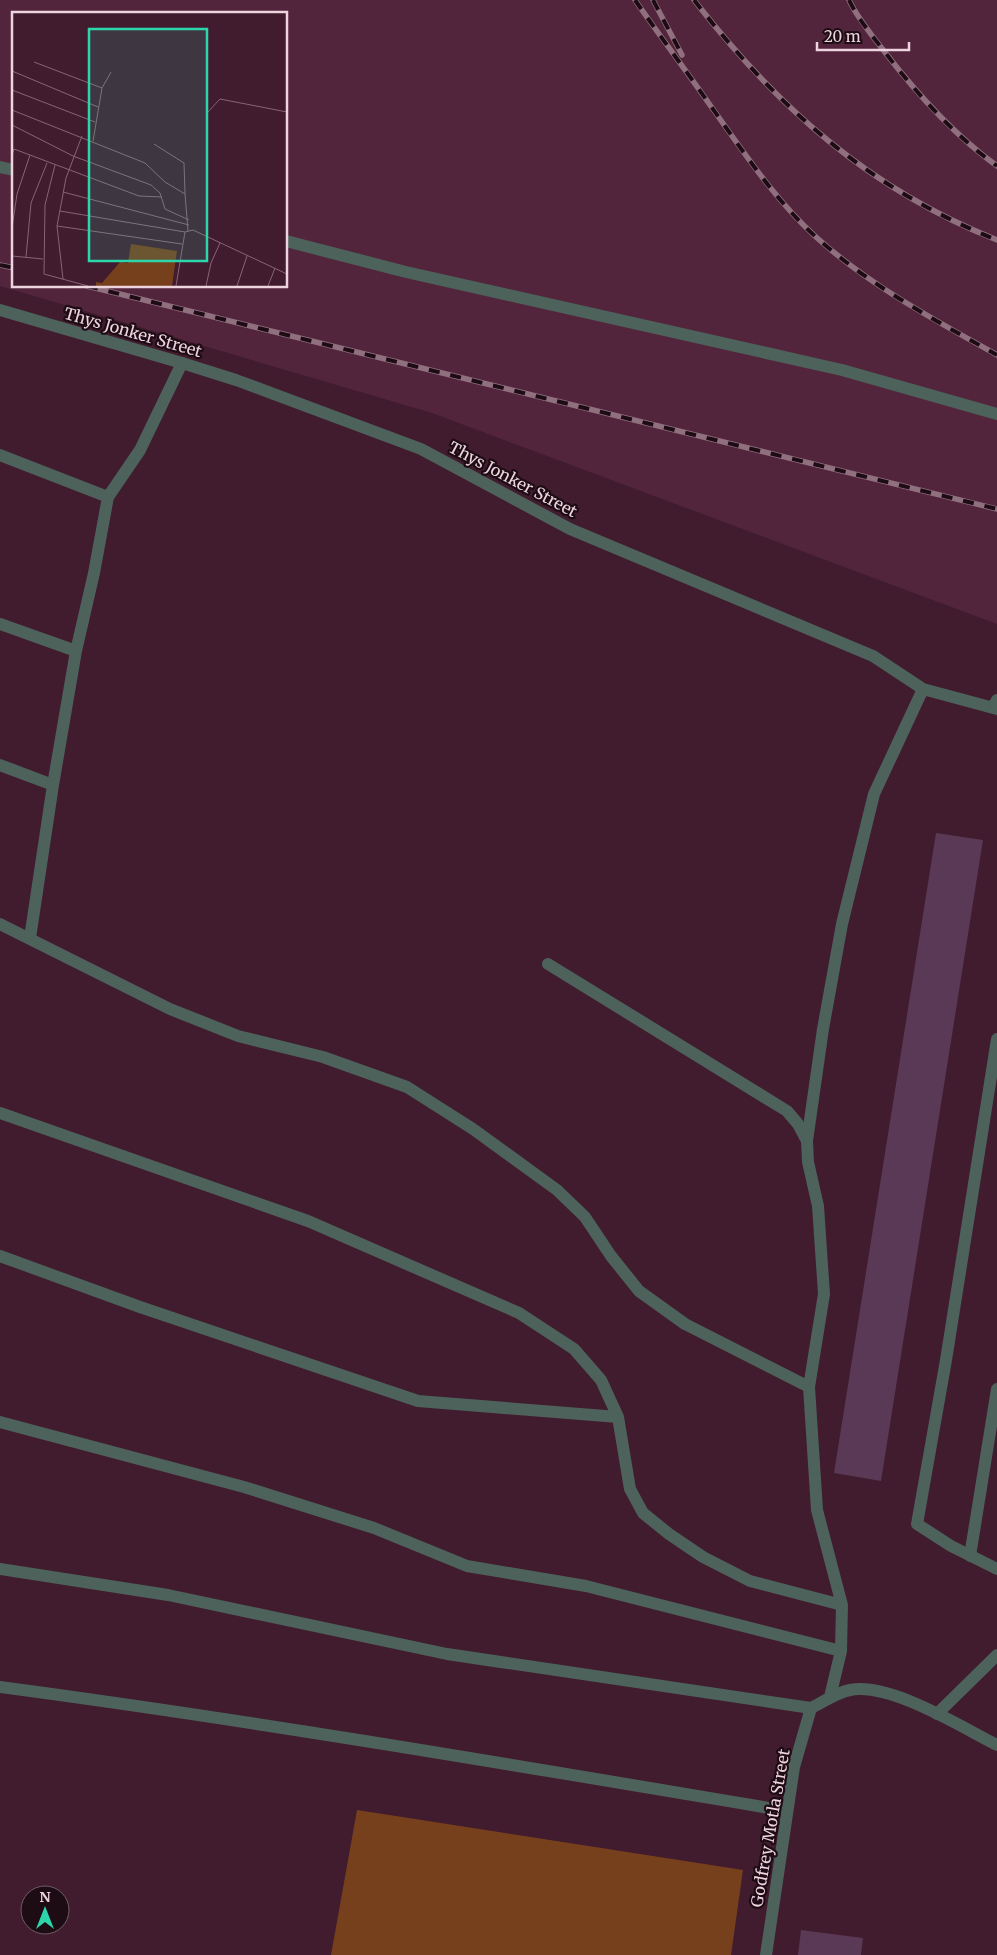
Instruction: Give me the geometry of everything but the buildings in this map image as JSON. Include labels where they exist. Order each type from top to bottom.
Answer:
[{"type":"street","points":[[288,242],[406,272],[842,370],[997,414]]},
{"type":"street","name":"Thys Jonker Street","points":[[0,310],[182,363],[329,413],[421,449],[570,529],[873,656],[923,688],[996,705]]},
{"type":"street","points":[[30,938],[53,785],[76,651],[94,572],[108,497],[140,450],[182,363]]},
{"type":"street","points":[[0,455],[108,497]]},
{"type":"street","points":[[0,624],[76,651]]},
{"type":"street","points":[[830,1697],[841,1651],[842,1605],[817,1510],[809,1387],[824,1294],[818,1206],[808,1162],[807,1141],[823,1029],[842,924],[874,794],[923,688]]},
{"type":"street","points":[[0,765],[53,785]]},
{"type":"street","points":[[0,924],[187,1016],[238,1036],[323,1057],[407,1088],[473,1128],[557,1190],[585,1217],[611,1256],[639,1291],[685,1324],[809,1387]]},
{"type":"street","points":[[548,964],[787,1111],[798,1124],[807,1141]]},
{"type":"street","points":[[997,1039],[918,1524],[951,1546],[997,1569]]},
{"type":"street","points":[[0,1113],[308,1221],[518,1313],[574,1349],[601,1380],[618,1417],[630,1489],[644,1513],[669,1534],[703,1557],[750,1581],[842,1605]]},
{"type":"street","points":[[0,1256],[140,1307],[418,1401],[618,1417]]},
{"type":"street","points":[[970,1556],[997,1389]]},
{"type":"street","points":[[0,1422],[244,1487],[374,1528],[467,1566],[586,1586],[841,1651]]},
{"type":"street","points":[[0,1569],[168,1595],[448,1654],[811,1708],[830,1697],[851,1690],[877,1691],[904,1699],[997,1745]]},
{"type":"street","points":[[937,1714],[997,1656]]},
{"type":"street","points":[[0,1687],[176,1712],[451,1755],[787,1811]]},
{"type":"street","name":"Godfrey Motla Street","points":[[766,1955],[794,1767],[811,1708]]},
{"type":"shaded area","points":[[0,0],[997,0],[997,624],[432,413],[0,286]]},
{"type":"shaded area","points":[[357,1810],[743,1870],[731,1955],[331,1955]]},
{"type":"railway","points":[[635,0],[760,174],[786,207],[816,237],[881,287],[997,355]]},
{"type":"railway","points":[[653,0],[682,55]]},
{"type":"railway","points":[[694,0],[758,75],[793,110],[829,141],[867,170],[907,196],[997,240]]},
{"type":"railway","points":[[849,0],[856,14],[923,98],[965,141],[997,166]]},
{"type":"railway","points":[[0,265],[12,268]]},
{"type":"railway","points":[[95,288],[997,509]]}]
